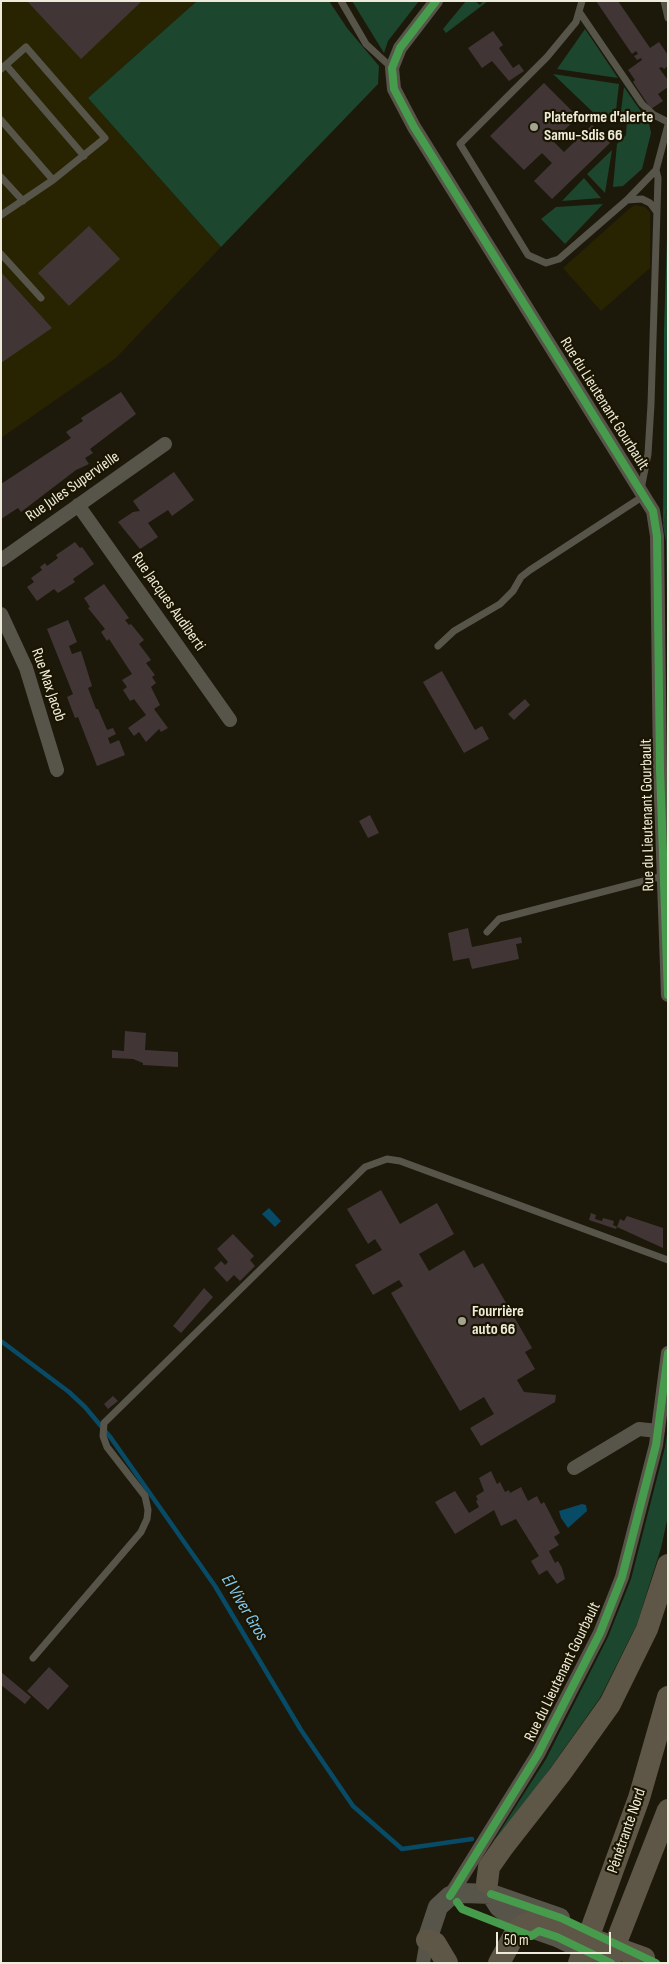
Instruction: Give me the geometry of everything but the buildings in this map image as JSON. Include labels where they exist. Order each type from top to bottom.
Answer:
[{"type":"highway","points":[[492,1895],[489,1867],[560,1774],[610,1704],[648,1629],[668,1565]]},
{"type":"highway","name":"Pénétrante Nord","points":[[579,1963],[639,1798],[668,1697]]},
{"type":"highway","name":"Pénétrante Nord","points":[[609,1963],[668,1810]]},
{"type":"highway","points":[[499,1963],[517,1930],[523,1924],[539,1920],[650,1960]]},
{"type":"highway","points":[[428,1940],[435,1943],[446,1963]]},
{"type":"main road","points":[[492,1895],[523,1924],[557,1937],[609,1963]]},
{"type":"main road","points":[[428,1940],[444,1901],[478,1902],[492,1895],[561,1918],[650,1960]]},
{"type":"street","points":[[392,68],[400,48],[436,1]]},
{"type":"street","name":"Rue du Lieutenant Gourbault","points":[[392,68],[394,89],[402,108],[643,492],[653,511],[657,536],[663,876],[668,995]]},
{"type":"street","name":"Rue Jules Supervielle","points":[[1,560],[165,444]]},
{"type":"street","name":"Rue Jacques Audiberti","points":[[78,505],[230,720]]},
{"type":"street","name":"Rue Max Jacob","points":[[1,614],[26,668],[57,770]]},
{"type":"street","name":"Rue du Lieutenant Gourbault","points":[[444,1901],[538,1754],[600,1633],[622,1577],[658,1431],[668,1353]]},
{"type":"street","points":[[574,1468],[639,1429],[658,1431]]},
{"type":"street","points":[[423,1963],[428,1940]]},
{"type":"lane","points":[[341,1],[366,44],[392,68]]},
{"type":"lane","points":[[582,1],[576,22],[547,57],[460,144],[528,255],[546,263],[559,259],[627,200],[656,170]]},
{"type":"lane","points":[[664,1],[668,18]]},
{"type":"lane","points":[[438,646],[454,630],[500,604],[513,591],[521,577],[530,570],[643,492],[648,454],[658,178],[656,170],[668,124],[642,104],[580,13]]},
{"type":"lane","points":[[1,214],[53,180],[84,156],[105,138],[26,47],[4,67],[84,156]]},
{"type":"lane","points":[[1,120],[53,180]]},
{"type":"lane","points":[[1,176],[22,201]]},
{"type":"lane","points":[[627,200],[642,199],[650,203],[656,210]]},
{"type":"lane","points":[[1,254],[41,298]]},
{"type":"lane","points":[[487,932],[499,918],[663,876]]},
{"type":"lane","points":[[33,1658],[141,1532],[147,1519],[148,1510],[145,1496],[107,1447],[103,1436],[104,1423],[364,1167],[376,1161],[387,1159],[400,1161],[668,1260]]},
{"type":"shaded area","points":[[1,1],[197,1],[88,98],[221,247],[116,358],[1,438]]},
{"type":"shaded area","points":[[635,205],[645,207],[650,212],[650,268],[601,311],[563,268]]},
{"type":"green space","points":[[197,1],[329,1],[347,28],[379,66],[378,84],[221,247],[88,98]]},
{"type":"green space","points":[[352,1],[419,1],[388,41],[384,53]]},
{"type":"green space","points":[[466,1],[475,1],[480,5],[483,1],[488,1],[446,33],[443,29]]},
{"type":"green space","points":[[585,29],[618,78],[557,69]]},
{"type":"green space","points":[[553,74],[619,84],[615,119],[600,119]]},
{"type":"green space","points":[[624,87],[649,123],[651,133],[642,169],[623,186],[613,187],[617,144],[626,135],[627,119],[620,119]]},
{"type":"green space","points":[[612,150],[605,193],[587,174]]},
{"type":"green space","points":[[584,178],[601,198],[562,201]]},
{"type":"green space","points":[[603,204],[565,244],[541,219],[556,207]]},
{"type":"green space","points":[[668,204],[668,505],[663,525],[664,330]]},
{"type":"green space","points":[[668,505],[668,653],[666,542],[663,525]]},
{"type":"green space","points":[[668,1427],[668,1516],[661,1548],[637,1624],[600,1698],[508,1828],[493,1842],[546,1759],[608,1637],[631,1579],[665,1447]]},
{"type":"water","points":[[269,1208],[281,1221],[275,1227],[262,1214]]},
{"type":"water","points":[[582,1504],[586,1505],[587,1511],[568,1528],[561,1518],[559,1511]]},
{"type":"waterway","name":"El Viver Gros","points":[[1,1341],[69,1392],[85,1407],[111,1438],[215,1586],[301,1730],[353,1806],[402,1849],[472,1839]]},
{"type":"cycle path","points":[[436,1],[400,48],[392,68],[394,89],[414,127],[653,511],[657,536],[660,769],[668,995]]},
{"type":"cycle path","points":[[450,1896],[538,1754],[600,1633],[622,1577],[656,1445],[668,1353]]},
{"type":"cycle path","points":[[491,1894],[561,1918],[656,1963]]},
{"type":"cycle path","points":[[457,1902],[462,1909],[531,1936],[539,1931],[557,1937],[611,1963]]},
{"type":"place","name":"Plateforme d'alerte Samu-Sdis 66","points":[[534,127]]},
{"type":"place","name":"Fourrière auto 66","points":[[462,1321]]}]
